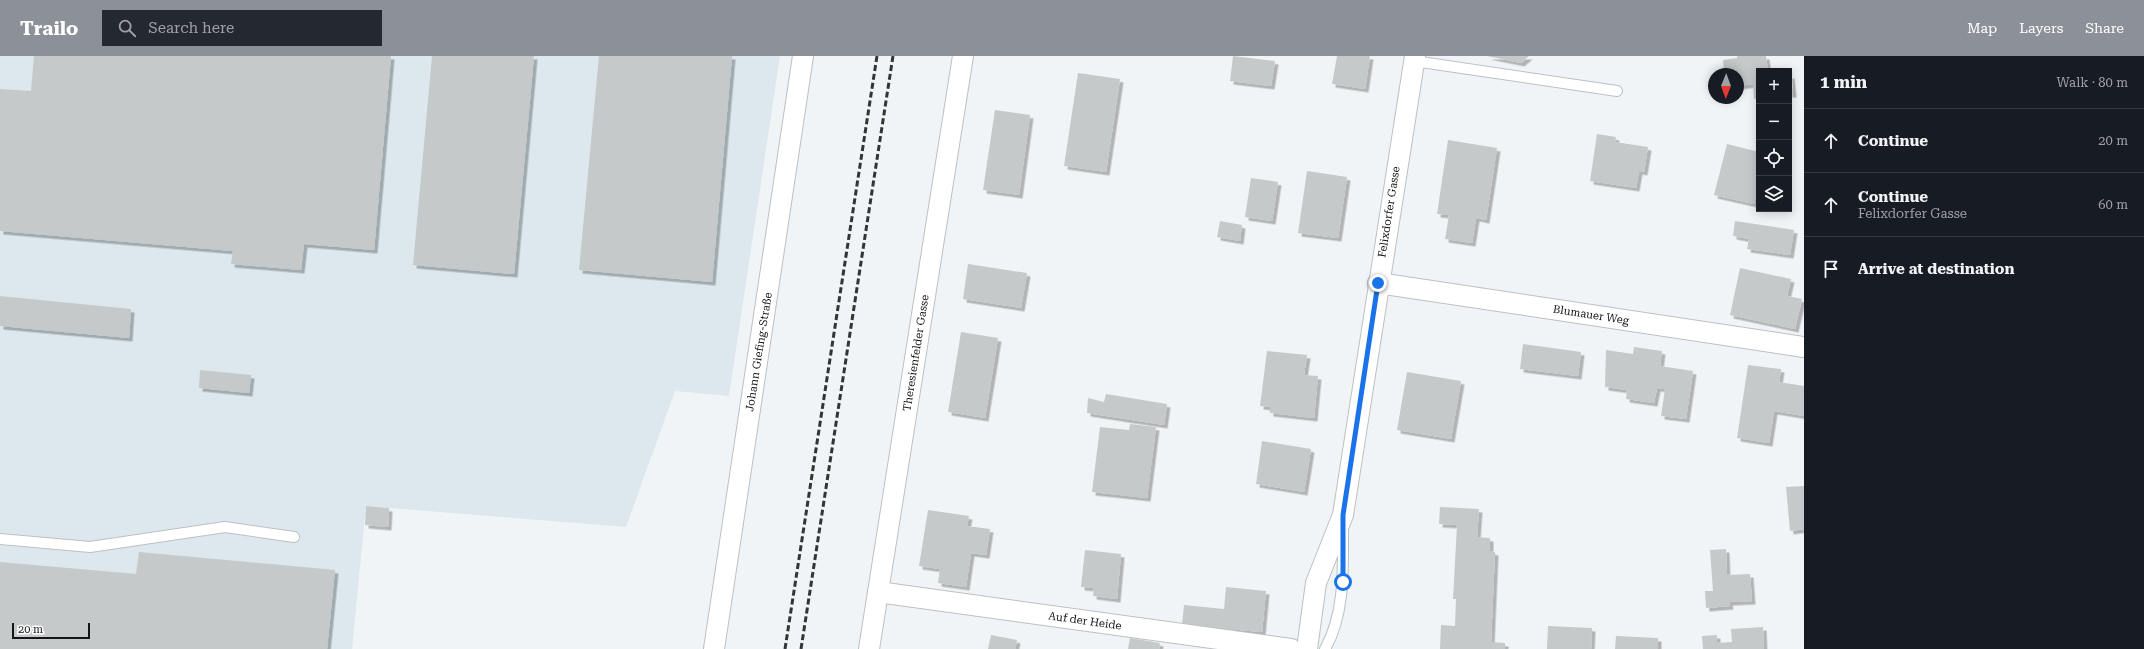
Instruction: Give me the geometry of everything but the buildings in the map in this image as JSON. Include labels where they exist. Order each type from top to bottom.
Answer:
[{"type":"street","name":"Johann Giefing-Straße","points":[[714,649],[803,56]]},
{"type":"street","name":"Theresienfelder Gasse","points":[[869,649],[963,56]]},
{"type":"street","name":"Felixdorfer Gasse","points":[[1308,649],[1316,583],[1343,515],[1414,58]]},
{"type":"street","name":"Blumauer Weg","points":[[1378,283],[1804,347]]},
{"type":"street","name":"Auf der Heide","points":[[878,592],[1291,649]]},
{"type":"lane","points":[[1414,58],[1617,91]]},
{"type":"lane","points":[[1325,649],[1333,636],[1343,582],[1343,515]]},
{"type":"lane","points":[[0,539],[90,547],[224,527],[294,537]]},
{"type":"shaded area","points":[[0,56],[780,56],[729,396],[675,391],[626,527],[366,506],[352,649],[0,649]]},
{"type":"railway","points":[[785,649],[877,56]]},
{"type":"railway","points":[[801,649],[893,56]]},
{"type":"route","points":[[1343,582],[1343,515],[1378,283]]}]
